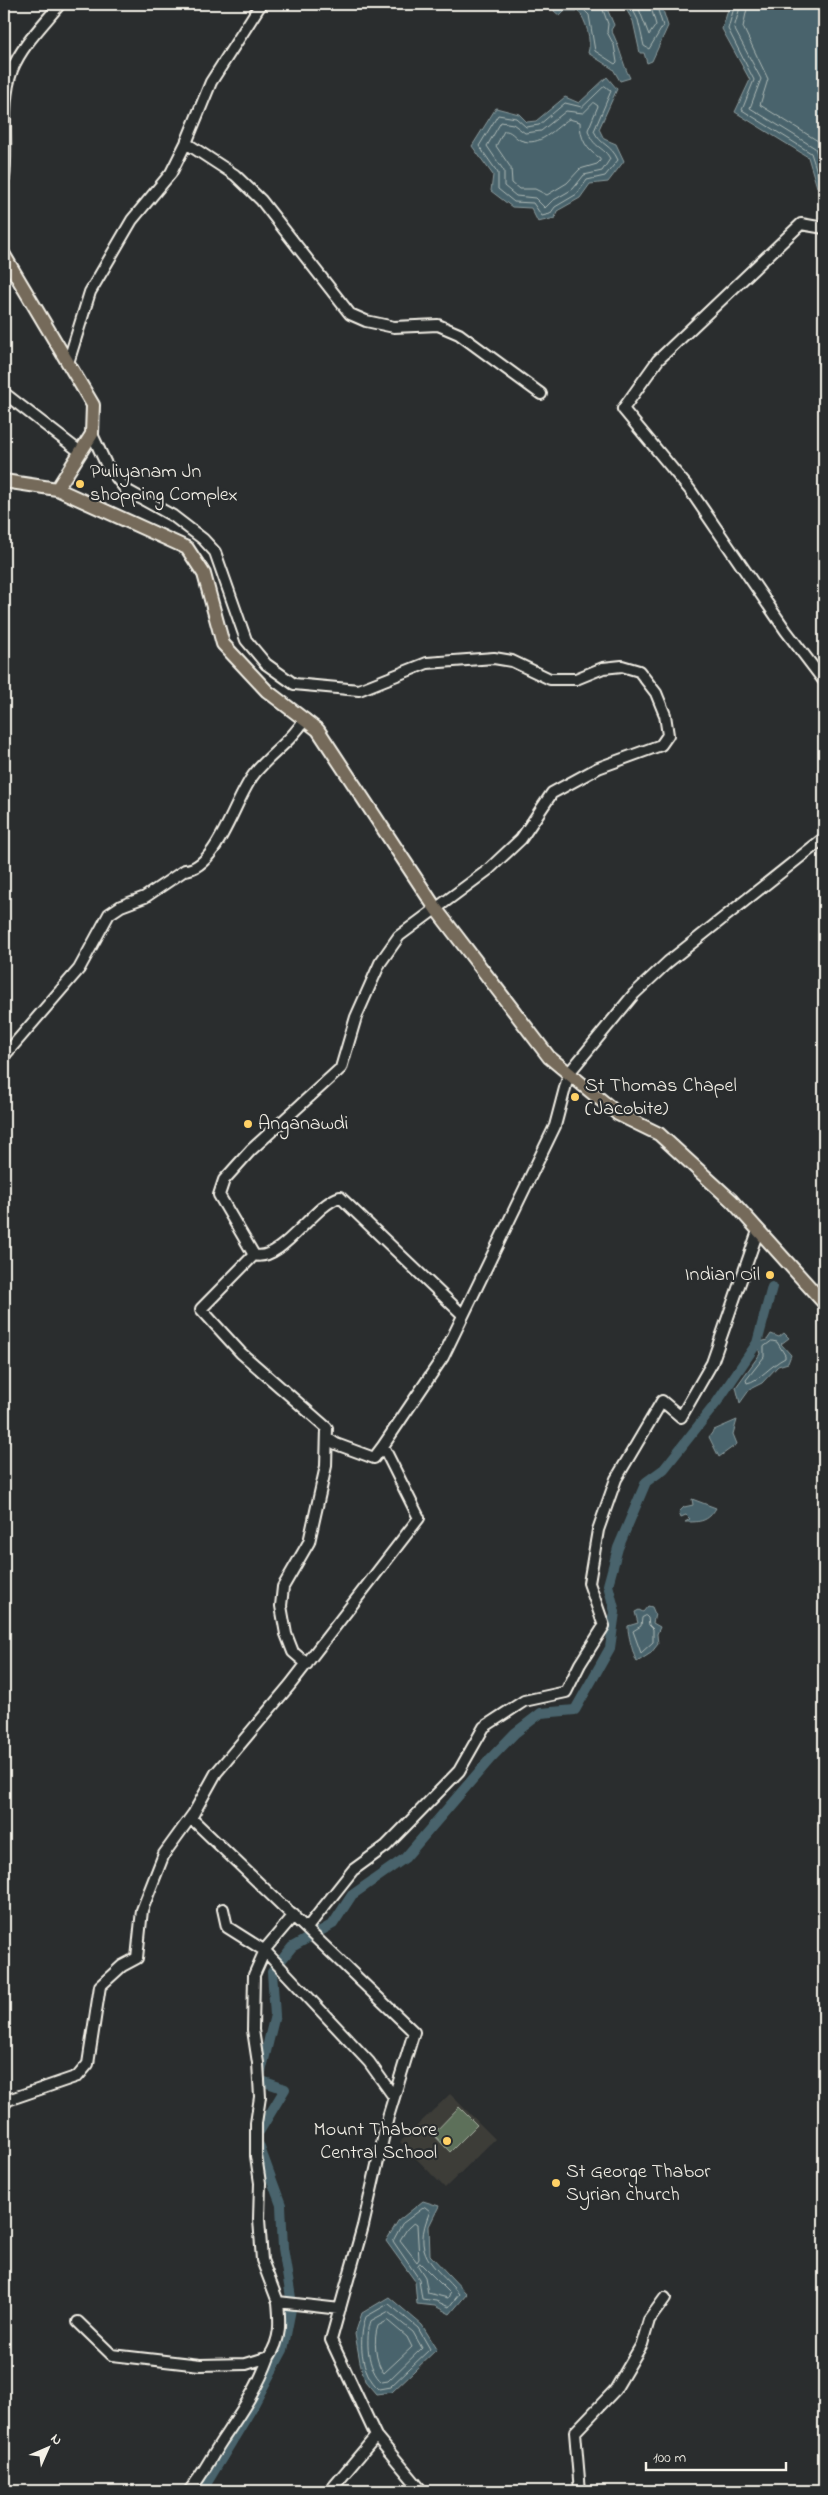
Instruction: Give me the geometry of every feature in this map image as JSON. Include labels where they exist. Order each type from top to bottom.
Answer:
[{"type":"main road","points":[[4,254],[93,405],[92,434],[58,490]]},
{"type":"main road","points":[[4,482],[58,490],[187,548],[204,574],[224,644],[267,691],[318,730],[436,909],[549,1058],[618,1114],[660,1134],[732,1202],[824,1303]]},
{"type":"street","points":[[4,178],[6,100],[12,70],[24,49],[60,4]]},
{"type":"street","points":[[68,363],[90,292],[132,220],[171,173],[186,143],[211,82],[261,4]]},
{"type":"street","points":[[186,143],[236,175],[261,200],[350,314],[366,321],[394,327],[438,325],[459,334],[540,394]]},
{"type":"street","points":[[824,228],[801,224],[658,360],[623,409],[690,490],[786,631],[824,681]]},
{"type":"street","points":[[4,393],[80,451]]},
{"type":"street","points":[[92,434],[106,464],[126,490],[173,516],[203,539],[215,552],[246,640],[266,664],[294,684],[359,690],[427,663],[494,658],[512,661],[550,679],[576,679],[603,668],[622,666],[639,671],[656,693],[665,715],[668,734],[661,745],[598,768],[552,793],[521,839],[488,870],[399,936],[380,963],[356,1017],[341,1068],[250,1150],[224,1180],[219,1195],[254,1254],[260,1257],[271,1252],[316,1213],[340,1198],[463,1315]]},
{"type":"street","points":[[4,1056],[79,969],[109,914],[121,906],[145,897],[185,870],[193,870],[201,863],[220,840],[254,773],[295,735],[304,719]]},
{"type":"street","points":[[327,1438],[336,1444],[374,1458],[443,1357],[555,1126],[569,1073],[634,994],[668,962],[824,838]]},
{"type":"street","points":[[306,1928],[353,1870],[386,1846],[459,1771],[484,1727],[524,1701],[566,1692],[580,1664],[604,1626],[589,1583],[598,1530],[616,1479],[662,1401],[681,1417],[712,1363],[758,1231]]},
{"type":"street","points":[[254,1254],[201,1309],[241,1353],[327,1428],[326,1466],[309,1542],[283,1587],[282,1606],[286,1634],[294,1652],[307,1664]]},
{"type":"street","points":[[4,2105],[8,2100],[78,2076],[88,2064],[100,1986],[122,1966],[137,1958],[142,1910],[164,1854],[193,1814],[216,1773],[307,1664],[419,1518],[383,1446]]},
{"type":"street","points":[[193,1814],[191,1818],[414,2032],[394,2097],[363,2226],[331,2340],[376,2436],[422,2491]]},
{"type":"street","points":[[223,1909],[227,1928],[265,1950],[369,2062],[394,2097]]},
{"type":"street","points":[[188,2491],[205,2472],[222,2442],[236,2424],[280,2334],[278,2302],[262,2260],[259,2219],[260,2183],[256,2156],[256,2123],[260,2097],[258,2063],[253,2030],[254,1975],[265,1950],[294,1915]]},
{"type":"street","points":[[580,2491],[576,2432],[615,2390],[642,2344],[648,2320],[666,2298]]},
{"type":"street","points":[[278,2302],[340,2308]]},
{"type":"street","points":[[78,2322],[112,2355],[200,2365],[246,2364],[269,2357]]},
{"type":"street","points":[[330,2491],[376,2436]]},
{"type":"shaded area","name":"Mount Thabore Central School","points":[[450,2094],[495,2139],[445,2188],[400,2142]]},
{"type":"green space","points":[[459,2107],[477,2125],[450,2152],[433,2134]]},
{"type":"water","points":[[555,4],[605,4],[614,25],[611,30],[630,78],[620,81],[613,69],[588,53],[589,37],[581,15],[578,11],[565,11],[560,16],[554,11]]},
{"type":"water","points":[[623,4],[661,4],[668,26],[652,61],[647,63],[644,53],[640,53],[633,21]]},
{"type":"water","points":[[730,4],[824,4],[824,188],[817,187],[808,157],[735,112],[750,80],[722,29]]},
{"type":"water","points":[[607,77],[617,89],[599,129],[604,139],[616,144],[624,161],[608,182],[590,184],[580,198],[557,211],[555,218],[538,222],[531,208],[512,207],[491,191],[493,175],[472,146],[496,108],[519,114],[527,122],[536,121],[565,97],[579,103]]},
{"type":"water","points":[[784,1333],[789,1338],[781,1344],[791,1355],[788,1363],[778,1366],[762,1383],[750,1389],[740,1403],[736,1387],[760,1354],[757,1343],[767,1340],[771,1334],[779,1337]]},
{"type":"water","points":[[737,1420],[733,1434],[737,1444],[719,1457],[709,1437],[714,1430]]},
{"type":"water","points":[[692,1499],[716,1508],[707,1519],[685,1522],[690,1519],[686,1515],[681,1517],[679,1512],[684,1507],[693,1505]]},
{"type":"water","points":[[648,1606],[652,1607],[655,1614],[653,1623],[660,1627],[657,1634],[658,1644],[651,1653],[637,1662],[628,1626],[638,1623],[635,1612],[639,1610],[643,1612]]},
{"type":"water","points":[[423,2201],[439,2206],[429,2226],[430,2255],[467,2294],[450,2314],[435,2306],[417,2304],[415,2281],[386,2241],[398,2221]]},
{"type":"water","points":[[389,2297],[422,2325],[437,2349],[392,2392],[376,2394],[365,2381],[355,2334],[362,2313]]},
{"type":"waterway","points":[[202,2491],[251,2410],[283,2350],[292,2304],[283,2248],[281,2205],[256,2137],[285,2089],[259,2080],[275,2015],[272,1972],[292,1947],[333,1924],[352,1895],[405,1858],[490,1759],[515,1733],[541,1713],[575,1710],[610,1648],[615,1612],[608,1585],[618,1548],[646,1482],[664,1469],[717,1402],[757,1343],[772,1287]]},
{"type":"place","name":"Puliyanam Jn shopping Complex","points":[[80,484]]},
{"type":"place","name":"St Thomas Chapel (Jacobite)","points":[[575,1097]]},
{"type":"place","name":"Anganawdi","points":[[248,1124]]},
{"type":"place","name":"Indian Oil","points":[[770,1275]]},
{"type":"place","name":"Mount Thabore Central School","points":[[447,2141]]},
{"type":"place","name":"St George Thabor Syrian church","points":[[556,2183]]}]
